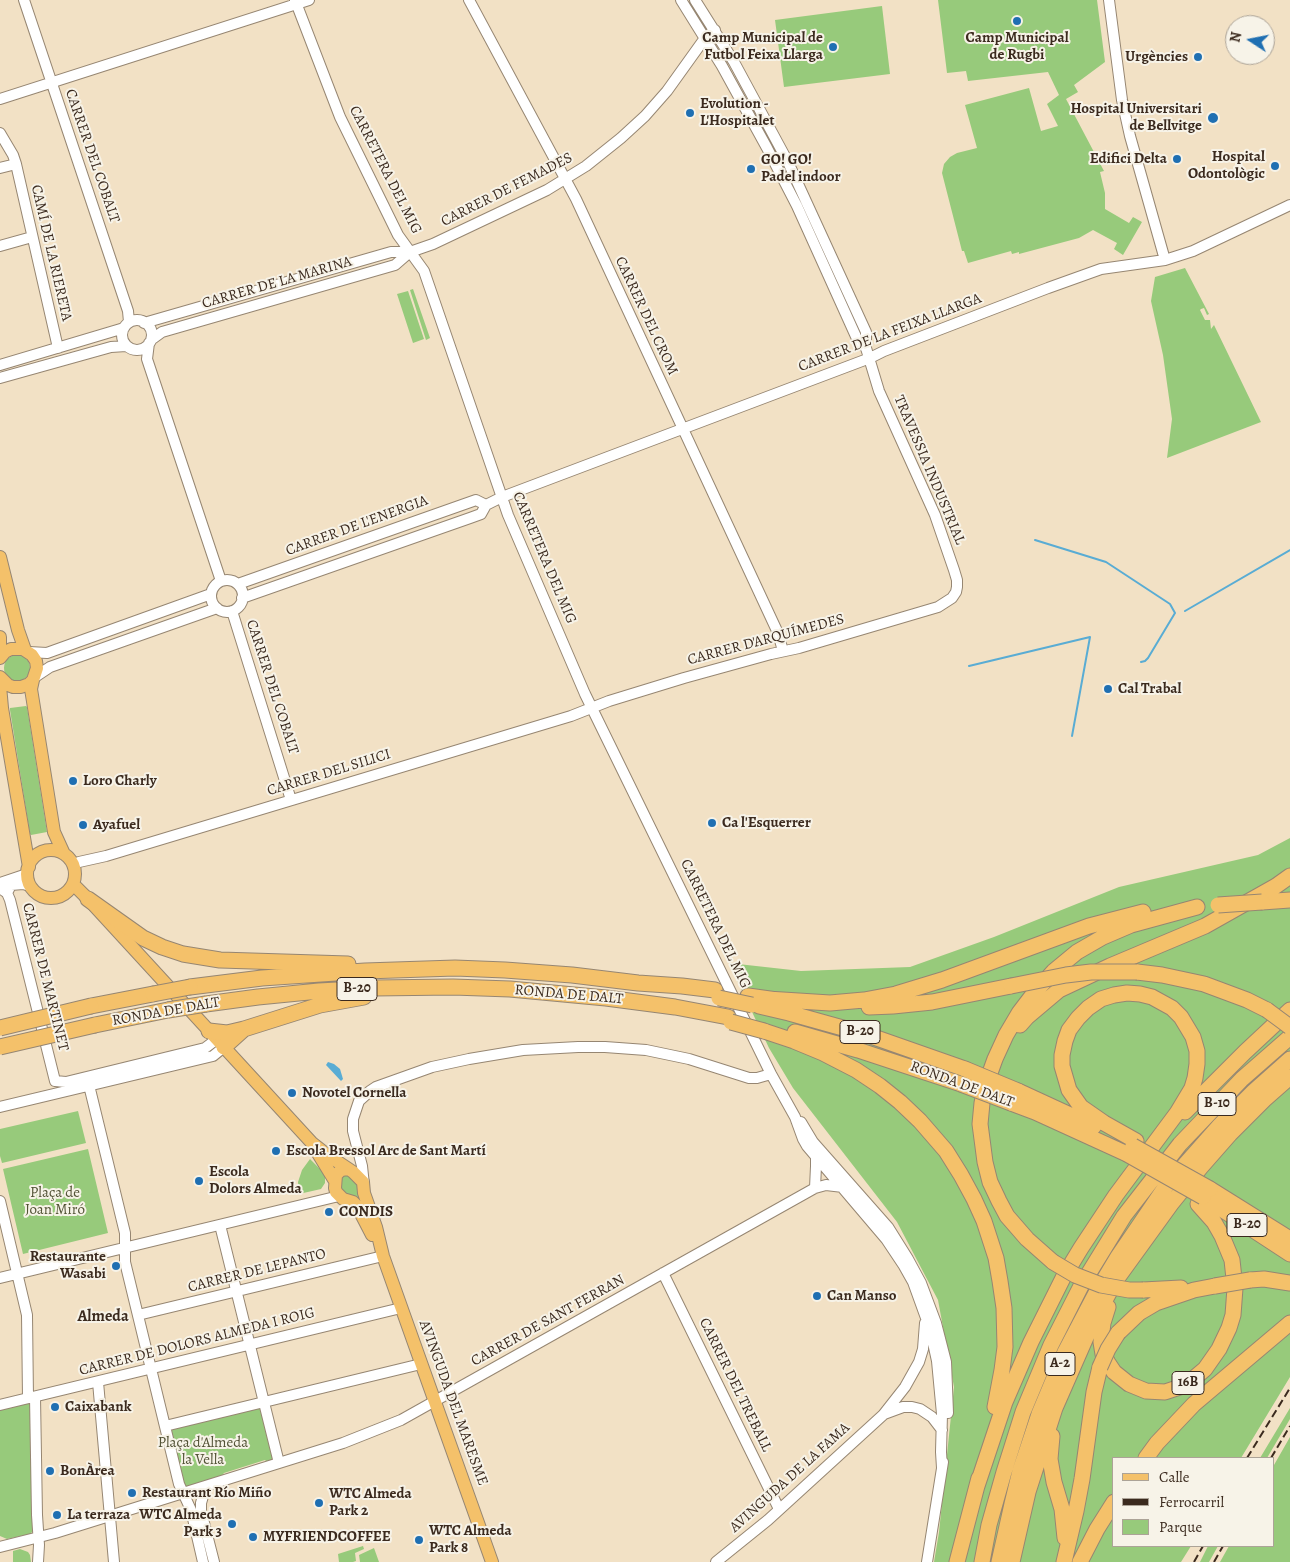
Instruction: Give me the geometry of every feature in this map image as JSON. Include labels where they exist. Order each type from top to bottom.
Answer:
[{"type":"highway","points":[[994,1059],[1010,1036],[1027,1017],[1059,990],[1110,966],[1205,926],[1276,886],[1290,876]]},
{"type":"highway","points":[[88,898],[143,938],[171,951],[191,956],[220,960],[430,968]]},
{"type":"highway","points":[[750,1000],[767,998],[830,1003],[881,997],[942,980],[1105,921],[1152,911],[1290,900]]},
{"type":"highway","points":[[1197,906],[1131,925],[1103,937],[1078,952],[1054,971],[1035,992],[1019,1013],[1006,1035],[994,1059],[986,1084],[980,1124],[985,1162],[990,1182],[1007,1216],[1027,1240],[1053,1262],[1075,1275],[1101,1285],[1128,1290],[1177,1288],[1264,1279],[1290,1283]]},
{"type":"highway","name":"RONDA DE DALT","points":[[0,1028],[91,1006],[190,987],[262,978],[430,968],[534,972],[638,983],[750,1000]]},
{"type":"highway","points":[[767,998],[830,1007],[893,1006],[972,995],[1066,975],[1091,972],[1137,972],[1204,984],[1247,1000],[1267,1010],[1290,1027]]},
{"type":"highway","name":"RONDA DE DALT","points":[[0,1048],[168,1010],[258,997],[340,990],[424,987],[510,989],[675,1007],[858,1050],[961,1084],[1015,1097]]},
{"type":"highway","points":[[217,1039],[320,1005],[355,998],[510,989]]},
{"type":"highway","points":[[977,1486],[1005,1402],[1064,1276],[1107,1208],[1130,1154],[1178,1113],[1195,1078],[1197,1051],[1193,1037],[1181,1016],[1172,1008],[1152,997],[1127,993],[1101,999],[1078,1018],[1069,1030],[1065,1041],[1062,1066],[1069,1090],[1081,1107],[1104,1124],[1130,1154]]},
{"type":"highway","name":"B-20","points":[[750,1000],[868,1035],[966,1069],[1015,1097],[1066,1112],[1130,1154],[1208,1193],[1290,1239]]},
{"type":"highway","points":[[1130,1154],[1188,1109],[1290,1010]]},
{"type":"highway","points":[[763,1028],[808,1046],[845,1064],[867,1077],[900,1102],[920,1121],[946,1151],[965,1181],[980,1211],[998,1268],[1004,1308],[1005,1340],[998,1394],[957,1562]]},
{"type":"highway","points":[[217,1039],[227,1033],[244,1029]]},
{"type":"highway","name":"B-10","points":[[1152,1179],[1180,1144],[1242,1079],[1290,1037]]},
{"type":"highway","name":"B-10","points":[[1166,1186],[1220,1125],[1290,1059]]},
{"type":"highway","points":[[1012,1562],[1020,1523],[1036,1464],[1067,1380],[1095,1319],[1116,1280],[1171,1204],[1201,1167],[1230,1134],[1290,1077]]},
{"type":"highway","name":"A-2","points":[[982,1562],[989,1525],[1012,1443],[1032,1388],[1051,1345],[1077,1293],[1104,1246],[1152,1179]]},
{"type":"highway","name":"A-2","points":[[999,1562],[1028,1444],[1065,1352],[1113,1265],[1166,1186]]},
{"type":"highway","name":"B-20","points":[[1208,1193],[1290,1254]]},
{"type":"highway","name":"16B","points":[[1132,1258],[1108,1307],[1103,1322],[1101,1342],[1103,1354],[1114,1372],[1129,1384],[1146,1391],[1165,1392],[1175,1390],[1196,1378],[1212,1360],[1225,1339],[1235,1301],[1232,1260],[1214,1222],[1208,1193]]},
{"type":"highway","points":[[1062,1562],[1079,1495],[1094,1392],[1100,1367],[1108,1349],[1118,1333],[1139,1313],[1156,1303],[1215,1284]]},
{"type":"highway","points":[[1147,1457],[1194,1404],[1290,1323]]},
{"type":"highway","points":[[1062,1562],[1065,1537],[1064,1519],[1052,1472],[1050,1446],[1067,1380]]},
{"type":"highway","points":[[1080,1562],[1112,1505]]},
{"type":"main road","points":[[0,557],[18,630],[27,651]]},
{"type":"main road","points":[[0,637],[0,658]]},
{"type":"main road","points":[[0,658],[5,652],[18,648],[27,651],[34,657],[36,663],[37,670],[31,688],[54,832],[64,854],[73,865],[75,873],[73,884],[66,893],[52,898],[45,898],[38,894],[29,876],[1,689],[21,687],[29,684],[34,678]]},
{"type":"main road","points":[[29,876],[33,859],[43,852],[55,851],[64,854]]},
{"type":"main road","points":[[73,884],[88,898],[312,1143],[357,1175],[376,1227],[382,1256]]},
{"type":"main road","points":[[312,1143],[335,1181]]},
{"type":"main road","points":[[345,1168],[338,1172],[335,1188],[339,1196],[353,1202],[360,1211],[382,1256]]},
{"type":"main road","points":[[353,1202],[360,1200],[364,1190]]},
{"type":"main road","name":"AVINGUDA DEL MARESME","points":[[382,1256],[492,1562]]},
{"type":"street","name":"CARRER DEL COBALT","points":[[24,0],[128,310],[127,325]]},
{"type":"street","points":[[0,99],[295,2],[309,0]]},
{"type":"street","name":"CARRER DEL CROM","points":[[469,0],[566,180],[778,633],[783,651]]},
{"type":"street","name":"TRAVESSIA INDUSTRIAL","points":[[681,0],[768,148],[797,206],[858,341],[868,353]]},
{"type":"street","name":"TRAVESSIA INDUSTRIAL","points":[[695,0],[715,30],[765,118],[799,185],[866,332],[868,353],[879,392],[935,515],[954,570],[957,580],[956,592],[947,602]]},
{"type":"street","points":[[1109,0],[1122,100],[1132,145],[1165,260]]},
{"type":"street","name":"CARRETERA DEL MIG","points":[[295,2],[340,117],[396,231],[424,271],[515,531],[592,708],[771,1074],[794,1117],[802,1139],[886,1239],[913,1282],[935,1349],[939,1372],[942,1468]]},
{"type":"street","name":"CARRER DE FEMADES","points":[[144,323],[391,252],[410,252],[433,244],[547,190],[566,180],[600,156],[645,116],[679,75],[705,38],[715,30]]},
{"type":"street","name":"CAMÍ DE LA RIERETA","points":[[0,133],[16,164],[58,348]]},
{"type":"street","points":[[0,168],[16,164]]},
{"type":"street","name":"CARRER DE LA FEIXA LLARGA","points":[[502,497],[682,429],[868,353],[884,351],[1089,273],[1110,267],[1165,260],[1192,251],[1290,205]]},
{"type":"street","points":[[0,246],[32,236]]},
{"type":"street","name":"CARRER DE LA MARINA","points":[[150,341],[162,332],[394,265],[410,252]]},
{"type":"street","points":[[0,364],[58,348],[137,320],[150,328],[147,359],[221,581]]},
{"type":"street","points":[[127,325],[122,339],[126,346],[137,350],[144,348],[150,341]]},
{"type":"street","points":[[0,378],[111,347],[126,346]]},
{"type":"street","points":[[137,350],[147,359]]},
{"type":"street","name":"CARRER DE L'ENERGIA","points":[[242,598],[479,515],[486,505],[502,497]]},
{"type":"street","name":"CARRER DE L'ENERGIA","points":[[238,584],[476,500],[486,505]]},
{"type":"street","points":[[221,581],[232,581],[238,584],[242,591],[242,598],[237,608],[232,611],[222,611],[216,608],[211,594],[214,586],[221,581]]},
{"type":"street","points":[[27,651],[47,652],[211,594]]},
{"type":"street","name":"CARRER D'ARQUÍMEDES","points":[[592,708],[674,681],[799,648],[938,607],[947,602]]},
{"type":"street","points":[[34,678],[50,667],[216,608]]},
{"type":"street","name":"CARRER DEL COBALT","points":[[232,611],[291,800]]},
{"type":"street","name":"CARRER DEL SILICI","points":[[73,865],[571,716],[592,708]]},
{"type":"street","points":[[0,883],[29,876]]},
{"type":"street","points":[[3,890],[11,885],[23,884],[29,876]]},
{"type":"street","name":"CARRER DE MARTINET","points":[[3,890],[10,900],[56,1081]]},
{"type":"street","points":[[0,1107],[54,1094],[88,1082],[213,1056],[217,1039]]},
{"type":"street","points":[[364,1190],[362,1166],[353,1131],[353,1119],[359,1101],[370,1091],[392,1080],[432,1067],[492,1055],[544,1048],[605,1047],[646,1050],[689,1059],[749,1078],[771,1074]]},
{"type":"street","points":[[42,1097],[54,1089],[56,1081],[88,1082]]},
{"type":"street","points":[[88,1082],[124,1233],[124,1258],[179,1484],[191,1510],[203,1562]]},
{"type":"street","points":[[54,1094],[80,1096],[94,1107]]},
{"type":"street","name":"CARRETERA DEL MIG","points":[[794,1117],[801,1122],[814,1142],[888,1227],[908,1259],[936,1324],[946,1362],[948,1381],[947,1430],[946,1449],[927,1562]]},
{"type":"street","points":[[814,1142],[816,1156],[815,1188]]},
{"type":"street","points":[[345,1168],[356,1146]]},
{"type":"street","name":"CARRER DE SANT FERRAN","points":[[0,1547],[110,1516],[206,1486],[356,1438],[402,1420],[815,1188],[831,1185],[843,1187]]},
{"type":"street","points":[[0,1278],[339,1196]]},
{"type":"street","points":[[0,1201],[27,1315],[38,1562]]},
{"type":"street","points":[[220,1225],[278,1463]]},
{"type":"street","name":"CARRER DE LEPANTO","points":[[138,1316],[382,1256]]},
{"type":"street","name":"CARRER DEL TREBALL","points":[[663,1273],[779,1509]]},
{"type":"street","name":"CARRER DE DOLORS ALMEDA I ROIG","points":[[0,1405],[401,1308]]},
{"type":"street","points":[[883,1415],[905,1387],[919,1362],[925,1333],[924,1312]]},
{"type":"street","points":[[165,1426],[421,1364]]},
{"type":"street","points":[[98,1382],[114,1562]]},
{"type":"street","points":[[883,1415],[903,1407],[920,1409],[932,1417],[942,1430]]},
{"type":"street","name":"AVINGUDA DE LA FAMA","points":[[716,1562],[747,1538],[883,1415]]},
{"type":"street","points":[[206,1486],[201,1503],[201,1511],[214,1562]]},
{"type":"street","name":"CARRETERA DEL MIG","points":[[920,1562],[930,1543]]},
{"type":"green space","points":[[938,0],[1097,0],[1105,62],[1074,85],[1078,92],[1066,99],[1104,171],[1100,172],[1105,193],[1105,209],[1129,223],[1133,217],[1142,222],[1123,255],[1114,249],[1117,243],[1093,230],[1079,238],[1019,254],[1019,252],[1012,254],[1011,251],[968,263],[964,251],[962,251],[942,173],[944,164],[950,157],[957,153],[977,148],[965,105],[1029,88],[1041,131],[1058,126],[1047,104],[1059,95],[1048,72],[968,81],[966,71],[947,73]]},
{"type":"green space","name":"Camp Municipal de Futbol Feixa Llarga","points":[[882,6],[890,74],[784,87],[775,20]]},
{"type":"green space","points":[[1185,268],[1209,314],[1207,315],[1204,308],[1200,310],[1205,320],[1210,320],[1211,329],[1214,325],[1261,422],[1167,458],[1172,419],[1163,355],[1151,301],[1155,277]]},
{"type":"green space","points":[[413,289],[430,338],[426,340],[410,290]]},
{"type":"green space","points":[[408,291],[424,339],[413,343],[397,294]]},
{"type":"green space","points":[[17,655],[26,659],[30,668],[26,677],[17,681],[8,677],[4,668],[8,659]]},
{"type":"green space","points":[[26,706],[47,832],[31,835],[10,710],[10,708]]},
{"type":"green space","points":[[1290,838],[1290,1377],[1242,1457],[1112,1457],[1112,1547],[1190,1547],[1181,1562],[934,1562],[939,1532],[954,1387],[938,1300],[897,1222],[793,1088],[769,1048],[729,963],[801,971],[910,967],[994,937],[1119,887],[1258,855]]},
{"type":"green space","points":[[78,1111],[86,1143],[2,1163],[0,1156],[0,1129]]},
{"type":"green space","name":"Plaça de Joan Miró","points":[[88,1149],[108,1233],[23,1254],[3,1169]]},
{"type":"green space","points":[[310,1159],[321,1170],[325,1177],[325,1183],[321,1189],[299,1194],[298,1182],[302,1170]]},
{"type":"green space","points":[[342,1174],[348,1174],[358,1185],[359,1196],[350,1199],[340,1188]]},
{"type":"green space","points":[[31,1402],[33,1531],[30,1534],[7,1539],[0,1536],[0,1407]]},
{"type":"green space","name":"Plaça d'Almeda la Vella","points":[[261,1405],[273,1459],[268,1463],[265,1460],[224,1473],[221,1477],[184,1486],[170,1428]]},
{"type":"green space","points":[[1290,1408],[1290,1419],[1268,1457],[1261,1457]]},
{"type":"green space","points":[[1290,1437],[1290,1562],[1220,1562],[1228,1547],[1275,1547],[1275,1463]]},
{"type":"green space","points":[[363,1546],[364,1549],[355,1553],[356,1561],[339,1562],[338,1554]]},
{"type":"green space","points":[[1208,1547],[1217,1547],[1209,1562],[1200,1562]]},
{"type":"green space","points":[[374,1548],[379,1562],[360,1562],[359,1555]]},
{"type":"green space","points":[[20,1549],[28,1552],[31,1562],[13,1562],[13,1551]]},
{"type":"water","points":[[328,1062],[340,1069],[343,1079],[341,1081],[326,1065]]},
{"type":"waterway","points":[[1035,540],[1106,562],[1170,604],[1175,613],[1148,658],[1141,662]]},
{"type":"waterway","points":[[1185,611],[1290,550]]},
{"type":"waterway","points":[[969,666],[1090,637],[1072,736]]},
{"type":"railway","points":[[1248,1457],[1290,1388]]},
{"type":"railway","points":[[1272,1457],[1290,1426]]},
{"type":"railway","points":[[1194,1562],[1202,1547]]},
{"type":"railway","points":[[1214,1562],[1222,1547]]},
{"type":"place","name":"Camp Municipal de Rugbi","points":[[1017,21]]},
{"type":"place","name":"Camp Municipal de Futbol Feixa Llarga","points":[[833,47]]},
{"type":"place","name":"Urgències","points":[[1198,57]]},
{"type":"place","name":"Evolution - L'Hospitalet","points":[[690,113]]},
{"type":"place","name":"Hospital Universitari de Bellvitge","points":[[1213,118]]},
{"type":"place","name":"Edifici Delta","points":[[1177,159]]},
{"type":"place","name":"Hospital Odontològic","points":[[1275,166]]},
{"type":"place","name":"GO! GO! Padel indoor","points":[[751,169]]},
{"type":"place","name":"Cal Trabal","points":[[1108,689]]},
{"type":"place","name":"Loro Charly","points":[[73,781]]},
{"type":"place","name":"Ca l'Esquerrer","points":[[712,823]]},
{"type":"place","name":"Ayafuel","points":[[83,825]]},
{"type":"place","name":"Novotel Cornella","points":[[292,1093]]},
{"type":"place","name":"Escola Bressol Arc de Sant Martí","points":[[276,1151]]},
{"type":"place","name":"Escola Dolors Almeda","points":[[199,1181]]},
{"type":"place","name":"CONDIS","points":[[329,1212]]},
{"type":"place","name":"Restaurante Wasabi","points":[[116,1266]]},
{"type":"place","name":"Can Manso","points":[[817,1296]]},
{"type":"place","name":"Caixabank","points":[[55,1407]]},
{"type":"place","name":"BonÀrea","points":[[50,1471]]},
{"type":"place","name":"Restaurant Río Miño","points":[[132,1493]]},
{"type":"place","name":"WTC Almeda Park 2","points":[[319,1503]]},
{"type":"place","name":"La terraza","points":[[57,1515]]},
{"type":"place","name":"WTC Almeda Park 3","points":[[232,1524]]},
{"type":"place","name":"MYFRIENDCOFFEE","points":[[253,1537]]},
{"type":"place","name":"WTC Almeda Park 8","points":[[419,1540]]},
{"type":"district","name":"Almeda","points":[[103,1317]]}]
